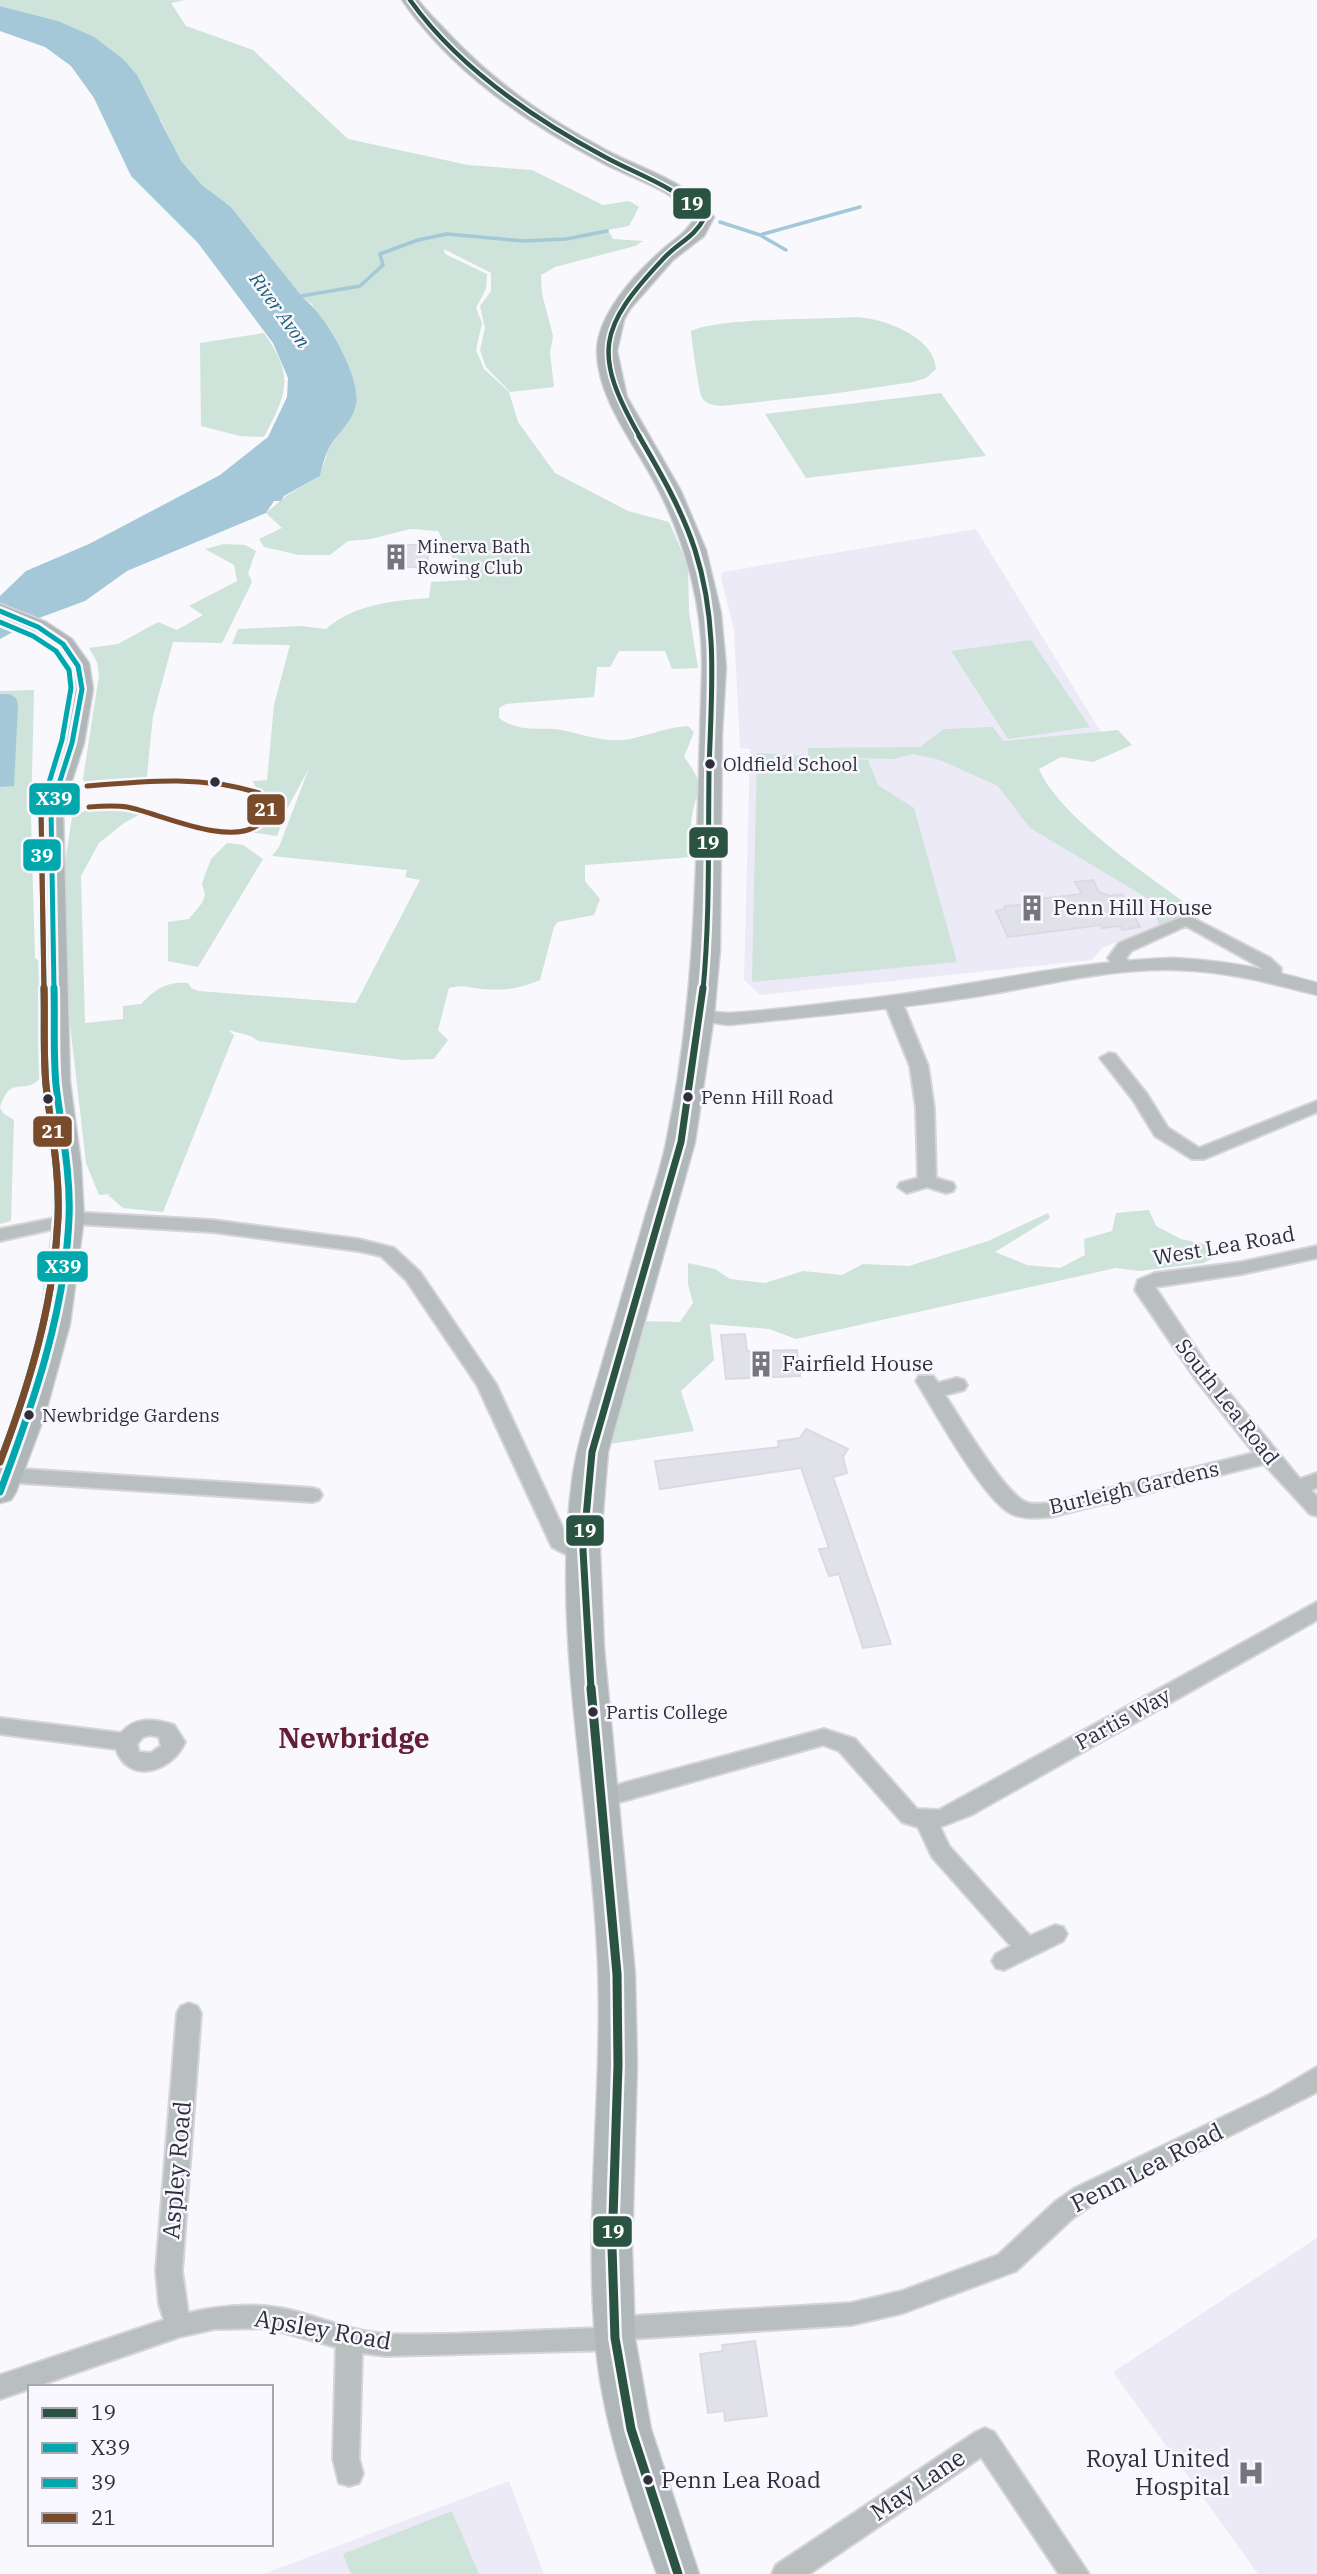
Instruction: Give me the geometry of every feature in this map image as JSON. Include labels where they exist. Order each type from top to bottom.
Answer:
[{"type":"main road","points":[[410,0],[478,74],[528,113],[609,159],[681,195],[694,203],[705,217],[697,232],[666,256],[622,306],[614,320],[607,351],[617,397],[659,470],[687,527],[698,558],[710,613],[713,667],[707,949],[701,1016],[681,1142],[592,1452],[586,1489],[582,1550],[584,1626],[617,1975],[615,2334],[624,2402],[640,2467],[678,2574]]},
{"type":"main road","points":[[0,611],[62,642],[74,657],[82,678],[65,778],[51,808],[54,1045],[57,1094],[67,1164],[68,1220],[55,1325],[29,1415],[3,1484]]},
{"type":"street","points":[[1122,966],[1117,958],[1125,947],[1187,920],[1264,962],[1272,968],[1272,976]]},
{"type":"street","points":[[701,1016],[728,1019],[893,1002],[1122,966],[1202,965],[1272,976],[1317,989]]},
{"type":"street","points":[[893,1002],[919,1066],[925,1108],[927,1181]]},
{"type":"street","points":[[1109,1058],[1141,1098],[1161,1132],[1198,1155],[1317,1105]]},
{"type":"street","points":[[906,1187],[927,1181],[946,1187]]},
{"type":"street","points":[[0,1235],[68,1220],[212,1226],[358,1245],[387,1252],[413,1276],[486,1384],[559,1542],[573,1551],[582,1550]]},
{"type":"street","name":"West Lea Road","points":[[1145,1290],[1145,1284],[1155,1279],[1242,1268],[1317,1252]]},
{"type":"street","name":"South Lea Road","points":[[1145,1290],[1221,1400],[1317,1509]]},
{"type":"street","name":"Burleigh Gardens","points":[[957,1385],[930,1386],[998,1489],[1018,1508],[1030,1511],[1050,1510],[1268,1456]]},
{"type":"street","points":[[1297,1488],[1317,1480]]},
{"type":"street","points":[[3,1484],[312,1495]]},
{"type":"street","name":"Partis Way","points":[[926,1820],[942,1818],[963,1809],[1317,1610]]},
{"type":"street","points":[[0,1726],[126,1742]]},
{"type":"street","points":[[602,1798],[824,1737],[847,1745],[904,1811],[910,1816],[926,1820],[940,1851],[1027,1948]]},
{"type":"street","points":[[1004,1961],[1055,1934]]},
{"type":"street","name":"Aspley Road","points":[[179,2326],[172,2304],[169,2271],[190,2013]]},
{"type":"street","name":"Penn Lea Road","points":[[615,2334],[851,2314],[903,2302],[991,2271],[1021,2252],[1063,2210],[1084,2196],[1280,2101],[1306,2087],[1317,2077]]},
{"type":"street","name":"Apsley Road","points":[[0,2387],[179,2326],[214,2318],[267,2317],[349,2340],[386,2345],[615,2334]]},
{"type":"street","points":[[349,2340],[346,2459],[349,2474]]},
{"type":"street","name":"May Lane","points":[[786,2574],[985,2440],[1075,2574]]},
{"type":"shaded area","name":"Oldfield School","points":[[976,529],[1101,732],[991,758],[1177,918],[1102,948],[1092,960],[760,995],[744,980],[750,749],[740,748],[734,630],[721,578],[723,572]]},
{"type":"shaded area","name":"Royal United Hospital","points":[[1317,2238],[1317,2574],[1258,2574],[1113,2372]]},
{"type":"shaded area","points":[[509,2481],[544,2574],[264,2574]]},
{"type":"green space","points":[[0,0],[185,0],[171,3],[186,26],[253,50],[348,139],[468,165],[532,170],[603,205],[629,201],[639,207],[629,226],[608,230],[613,239],[643,241],[635,246],[555,267],[541,275],[542,294],[553,336],[550,352],[554,387],[510,392],[486,367],[480,350],[485,328],[480,306],[491,291],[491,273],[444,249],[445,254],[487,274],[486,289],[476,308],[482,323],[476,350],[484,369],[509,392],[518,422],[555,473],[628,511],[669,522],[688,565],[689,612],[698,668],[672,669],[665,651],[619,651],[610,667],[597,667],[594,697],[506,704],[499,708],[499,718],[524,728],[557,729],[613,740],[630,739],[688,726],[694,732],[684,757],[699,785],[691,825],[695,851],[693,857],[585,865],[585,881],[600,899],[594,915],[558,922],[554,927],[540,980],[506,989],[463,986],[449,988],[438,1030],[448,1040],[434,1059],[403,1060],[258,1041],[251,1036],[228,1030],[234,1035],[163,1212],[123,1208],[108,1195],[111,1194],[99,1195],[86,1163],[70,1024],[64,869],[72,817],[89,810],[119,804],[146,811],[124,823],[99,843],[81,876],[85,1023],[123,1019],[123,1006],[141,1004],[162,987],[174,983],[188,983],[198,991],[356,1003],[420,880],[405,877],[407,870],[272,856],[279,847],[309,768],[286,811],[277,836],[242,831],[261,819],[265,810],[253,781],[267,780],[274,705],[290,645],[232,644],[238,629],[301,626],[326,629],[349,614],[374,605],[429,598],[431,582],[468,580],[438,531],[410,529],[371,539],[348,541],[330,555],[299,555],[264,547],[259,539],[282,528],[266,513],[286,496],[320,476],[328,450],[356,408],[312,304],[304,299],[231,207],[202,185],[180,161],[161,120],[58,21],[0,6]]},
{"type":"green space","points":[[856,317],[880,321],[906,331],[927,348],[936,369],[926,378],[913,382],[831,394],[722,406],[708,403],[702,398],[691,331],[746,321]]},
{"type":"green space","points":[[264,333],[280,362],[284,385],[278,408],[264,437],[240,436],[201,426],[200,343]]},
{"type":"green space","points":[[941,393],[986,456],[806,478],[765,414]]},
{"type":"green space","points":[[224,544],[245,545],[256,551],[248,573],[252,582],[222,643],[173,642],[153,716],[146,786],[87,785],[83,779],[99,675],[97,662],[89,648],[118,644],[158,622],[177,630],[203,615],[189,606],[237,581],[234,565],[205,549]]},
{"type":"green space","points":[[1031,640],[1090,727],[1008,739],[951,651]]},
{"type":"green space","points":[[34,690],[31,818],[35,958],[39,961],[40,972],[43,1076],[29,1085],[13,1088],[4,1097],[0,1108],[0,691]]},
{"type":"green space","points":[[993,727],[1003,741],[1118,730],[1132,745],[1093,762],[1061,757],[1039,769],[1049,787],[1083,824],[1184,902],[1191,912],[1187,920],[1160,928],[1152,901],[1030,828],[998,786],[940,760],[913,754],[894,759],[849,758],[868,760],[878,785],[914,808],[957,962],[752,982],[757,753],[808,756],[808,748],[920,747],[944,729]]},
{"type":"green space","points":[[227,843],[243,845],[263,859],[198,967],[168,961],[168,922],[189,919],[202,903],[205,895],[202,883],[211,859]]},
{"type":"green space","points":[[0,1108],[14,1120],[11,1221],[0,1224]]},
{"type":"green space","points":[[1149,1210],[1156,1226],[1181,1239],[1208,1245],[1219,1254],[1204,1263],[1139,1271],[1116,1268],[796,1339],[769,1329],[710,1324],[714,1360],[681,1391],[694,1431],[610,1444],[637,1321],[680,1322],[693,1303],[688,1284],[688,1263],[715,1269],[730,1279],[765,1283],[803,1271],[842,1275],[863,1264],[909,1266],[988,1241],[1048,1213],[1050,1218],[995,1252],[1027,1265],[1060,1268],[1085,1255],[1084,1239],[1112,1231],[1116,1213]]},
{"type":"green space","points":[[452,2511],[479,2574],[351,2574],[343,2554]]},
{"type":"water","name":"River Avon","points":[[0,6],[58,21],[94,37],[123,59],[137,75],[181,161],[202,185],[231,207],[332,333],[349,366],[357,397],[353,414],[328,450],[320,476],[284,496],[281,501],[274,501],[266,513],[127,571],[85,601],[39,618],[0,639],[0,596],[26,571],[89,544],[220,475],[268,437],[287,397],[288,378],[273,343],[198,243],[131,176],[94,98],[71,66],[45,47],[0,31]]},
{"type":"water","points":[[0,694],[10,694],[16,698],[18,704],[14,786],[0,787]]},
{"type":"building","points":[[406,545],[429,545],[427,567],[403,567]]},
{"type":"building","name":"Penn Hill House","points":[[1093,880],[1099,892],[1109,896],[1122,894],[1140,927],[1122,930],[1120,926],[1102,928],[1101,925],[1008,937],[996,911],[1005,909],[1005,906],[1029,904],[1028,900],[1082,894],[1075,882]]},
{"type":"building","name":"Fairfield House","points":[[745,1334],[747,1351],[797,1350],[800,1376],[726,1379],[721,1335]]},
{"type":"building","points":[[806,1429],[848,1449],[843,1457],[847,1473],[833,1477],[891,1644],[863,1648],[839,1574],[829,1576],[819,1549],[829,1548],[801,1468],[660,1489],[655,1461],[779,1447],[778,1441],[800,1438]]},
{"type":"building","points":[[755,2341],[767,2416],[725,2421],[724,2411],[708,2413],[700,2354],[723,2351],[722,2345]]},
{"type":"waterway","points":[[760,235],[860,207]]},
{"type":"waterway","points":[[720,222],[760,235]]},
{"type":"waterway","points":[[301,296],[360,286],[383,265],[380,254],[418,240],[447,234],[523,241],[566,239],[607,231]]},
{"type":"waterway","points":[[760,235],[786,250]]},
{"type":"transit line","name":"19","points":[[410,0],[464,58],[520,105],[582,145],[671,189],[695,206],[705,217],[697,232],[666,256],[622,306],[614,320],[607,351],[617,397],[670,491],[695,550],[710,613],[714,667],[710,734],[707,949],[701,1016],[681,1142],[592,1452],[583,1550],[587,1648],[617,1974],[618,2065],[612,2248],[615,2338],[631,2429],[678,2574]]},
{"type":"transit line","name":"X39","points":[[0,611],[38,627],[63,644],[78,666],[82,689],[72,743],[51,809],[56,1082],[67,1164],[69,1218],[55,1324],[29,1415],[0,1492]]},
{"type":"transit line","name":"39","points":[[0,622],[33,636],[56,651],[69,670],[71,688],[62,740],[41,809],[46,1082],[57,1165],[58,1218],[45,1322],[19,1412],[0,1462]]},
{"type":"transit line","name":"21","points":[[87,786],[174,780],[218,782],[259,793],[267,812],[259,825],[244,831],[225,831],[180,823],[127,807],[89,807]]},
{"type":"transit line","name":"21","points":[[0,1462],[19,1412],[45,1322],[58,1218],[57,1165],[46,1082],[41,809],[47,794]]},
{"type":"place","name":"Minerva Bath Rowing Club","points":[[396,557]]},
{"type":"place","name":"Oldfield School","points":[[710,764]]},
{"type":"place","name":"Penn Hill House","points":[[1032,908]]},
{"type":"place","name":"Penn Hill Road","points":[[688,1097]]},
{"type":"place","name":"Fairfield House","points":[[761,1364]]},
{"type":"place","name":"Newbridge Gardens","points":[[29,1415]]},
{"type":"place","name":"Partis College","points":[[593,1712]]},
{"type":"place","name":"Royal United Hospital","points":[[1251,2473]]},
{"type":"place","name":"Penn Lea Road","points":[[648,2480]]},
{"type":"district","name":"Newbridge","points":[[354,1738]]}]
